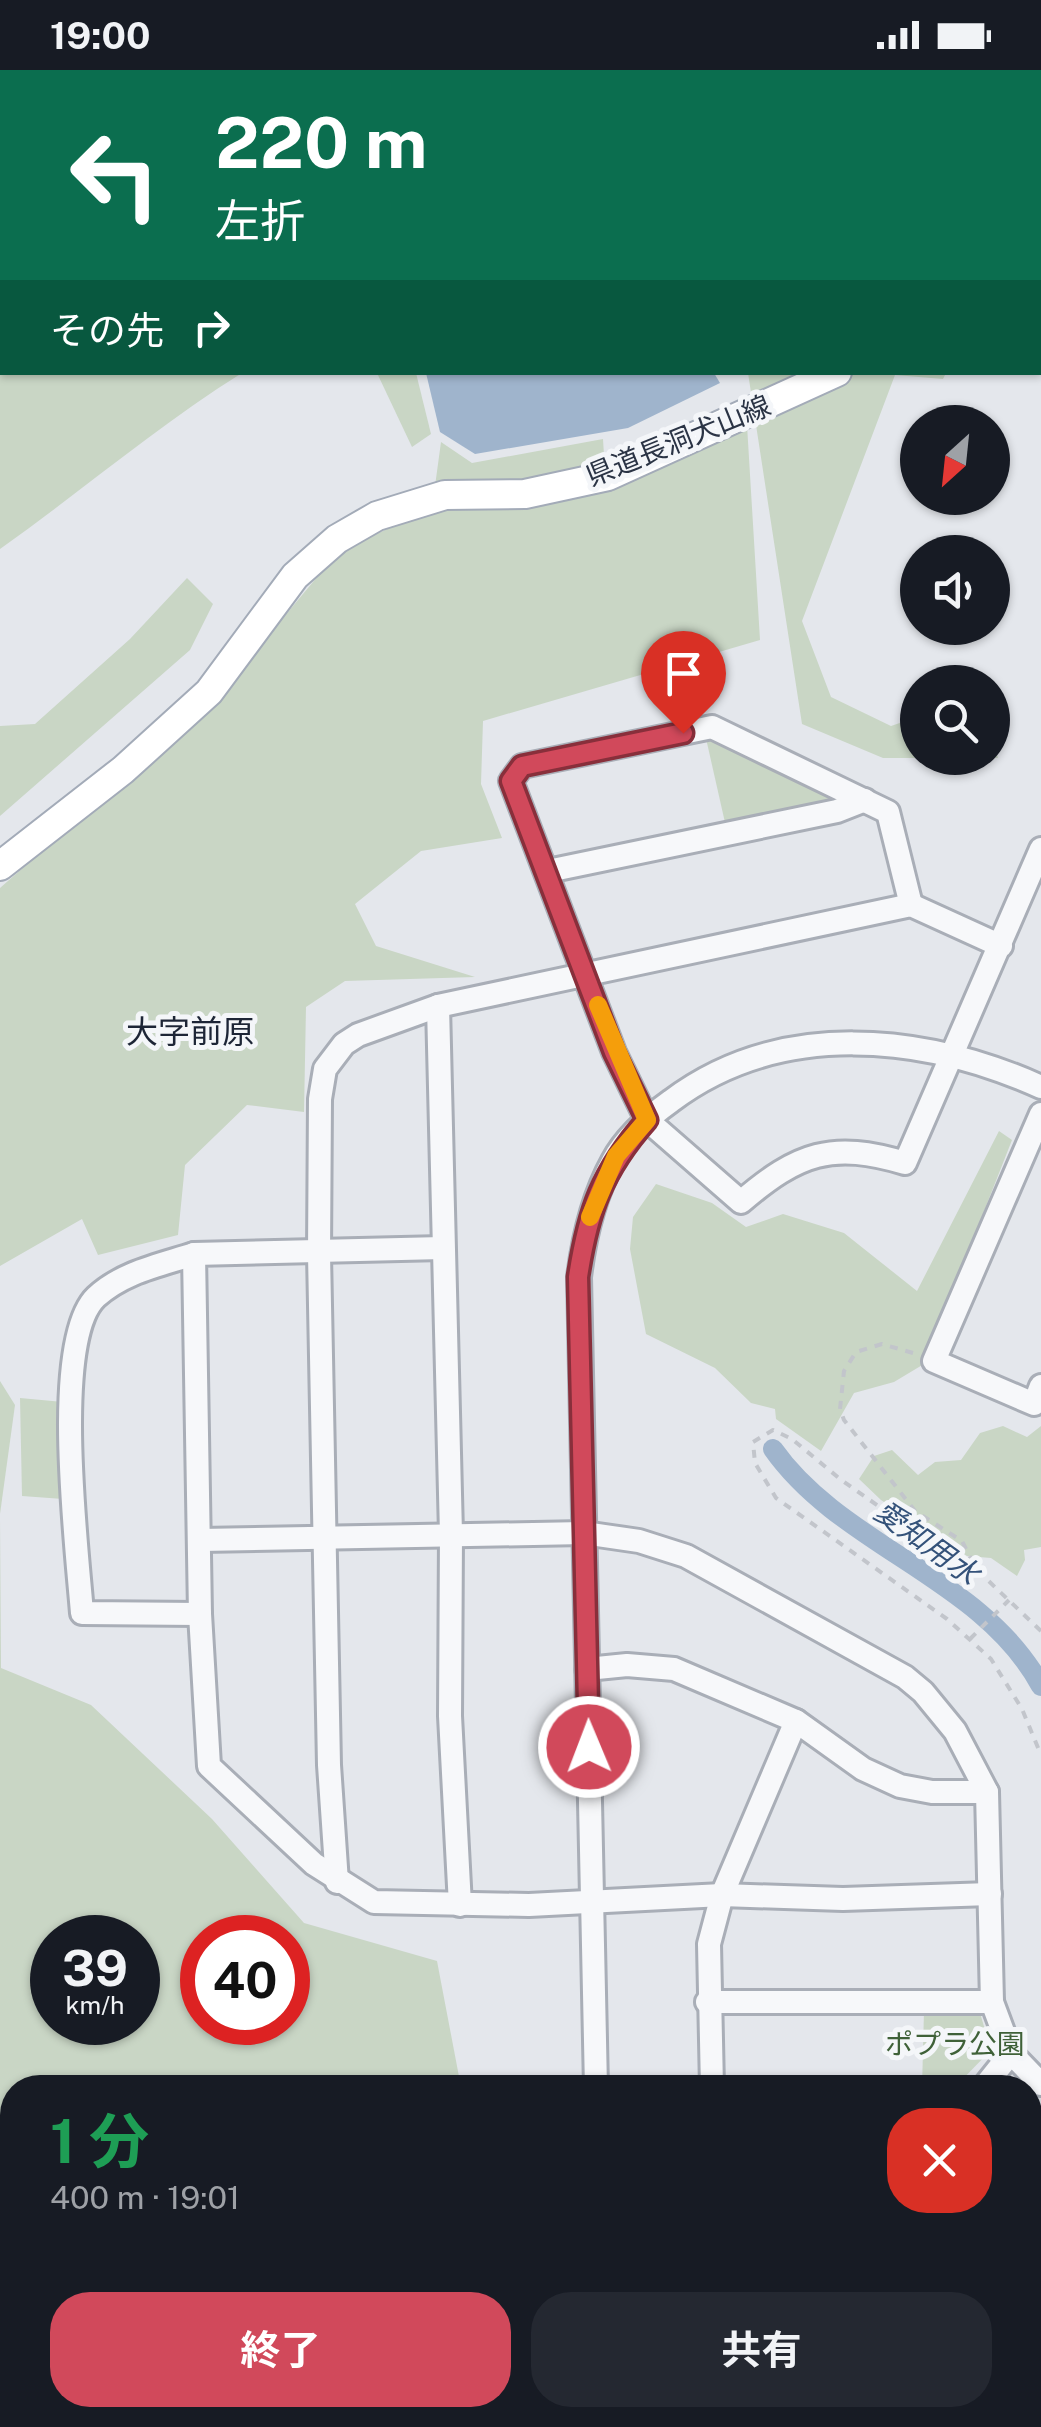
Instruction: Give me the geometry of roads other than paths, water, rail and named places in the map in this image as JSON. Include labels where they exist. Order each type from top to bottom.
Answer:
[{"type":"main road","name":"県道長洞犬山線","points":[[0,866],[123,770],[209,692],[295,576],[337,539],[377,516],[445,495],[525,494],[608,476],[830,375]]},
{"type":"street","points":[[910,905],[888,812],[712,727],[522,766],[511,781],[614,1052],[647,1120],[741,1202],[779,1170],[826,1151],[865,1151],[906,1163],[1041,849]]},
{"type":"street","points":[[548,871],[837,810],[865,800]]},
{"type":"street","points":[[337,1882],[318,1254],[320,1100],[325,1070],[358,1034],[438,1006],[910,905],[1000,946]]},
{"type":"street","points":[[438,1006],[450,1534],[450,1716],[460,1906]]},
{"type":"street","points":[[596,2075],[578,1277],[584,1234],[616,1156],[647,1120],[698,1080],[745,1060],[804,1046],[889,1043],[952,1053],[1041,1087]]},
{"type":"street","points":[[1041,1114],[934,1361],[1034,1404],[1041,1386]]},
{"type":"street","points":[[200,1614],[82,1613],[72,1473],[73,1358],[83,1313],[97,1297],[130,1274],[194,1254],[443,1248]]},
{"type":"street","points":[[194,1254],[202,1540],[200,1614],[209,1766],[246,1804],[337,1882],[374,1902],[460,1906],[722,1896],[843,1899],[990,1894]]},
{"type":"street","points":[[202,1540],[584,1533],[639,1541],[686,1556],[906,1677],[955,1731],[987,1792],[992,2002],[1011,2052],[1033,2075]]},
{"type":"street","points":[[587,1669],[674,1669],[796,1721],[862,1769],[900,1786],[932,1792],[987,1792]]},
{"type":"street","points":[[711,2075],[709,1944],[722,1896],[796,1721]]},
{"type":"street","points":[[707,2002],[992,2002]]},
{"type":"street","points":[[992,2075],[1011,2052]]},
{"type":"water","points":[[426,375],[715,375],[720,383],[628,428],[475,454],[440,432]]},
{"type":"waterway","name":"愛知用水","points":[[773,1449],[802,1483],[836,1512],[984,1617],[1016,1649],[1041,1686]]},
{"type":"district","name":"大字前原","points":[[190,1031]]},
{"type":"park label","name":"ポプラ公園","points":[[955,2043]]}]
